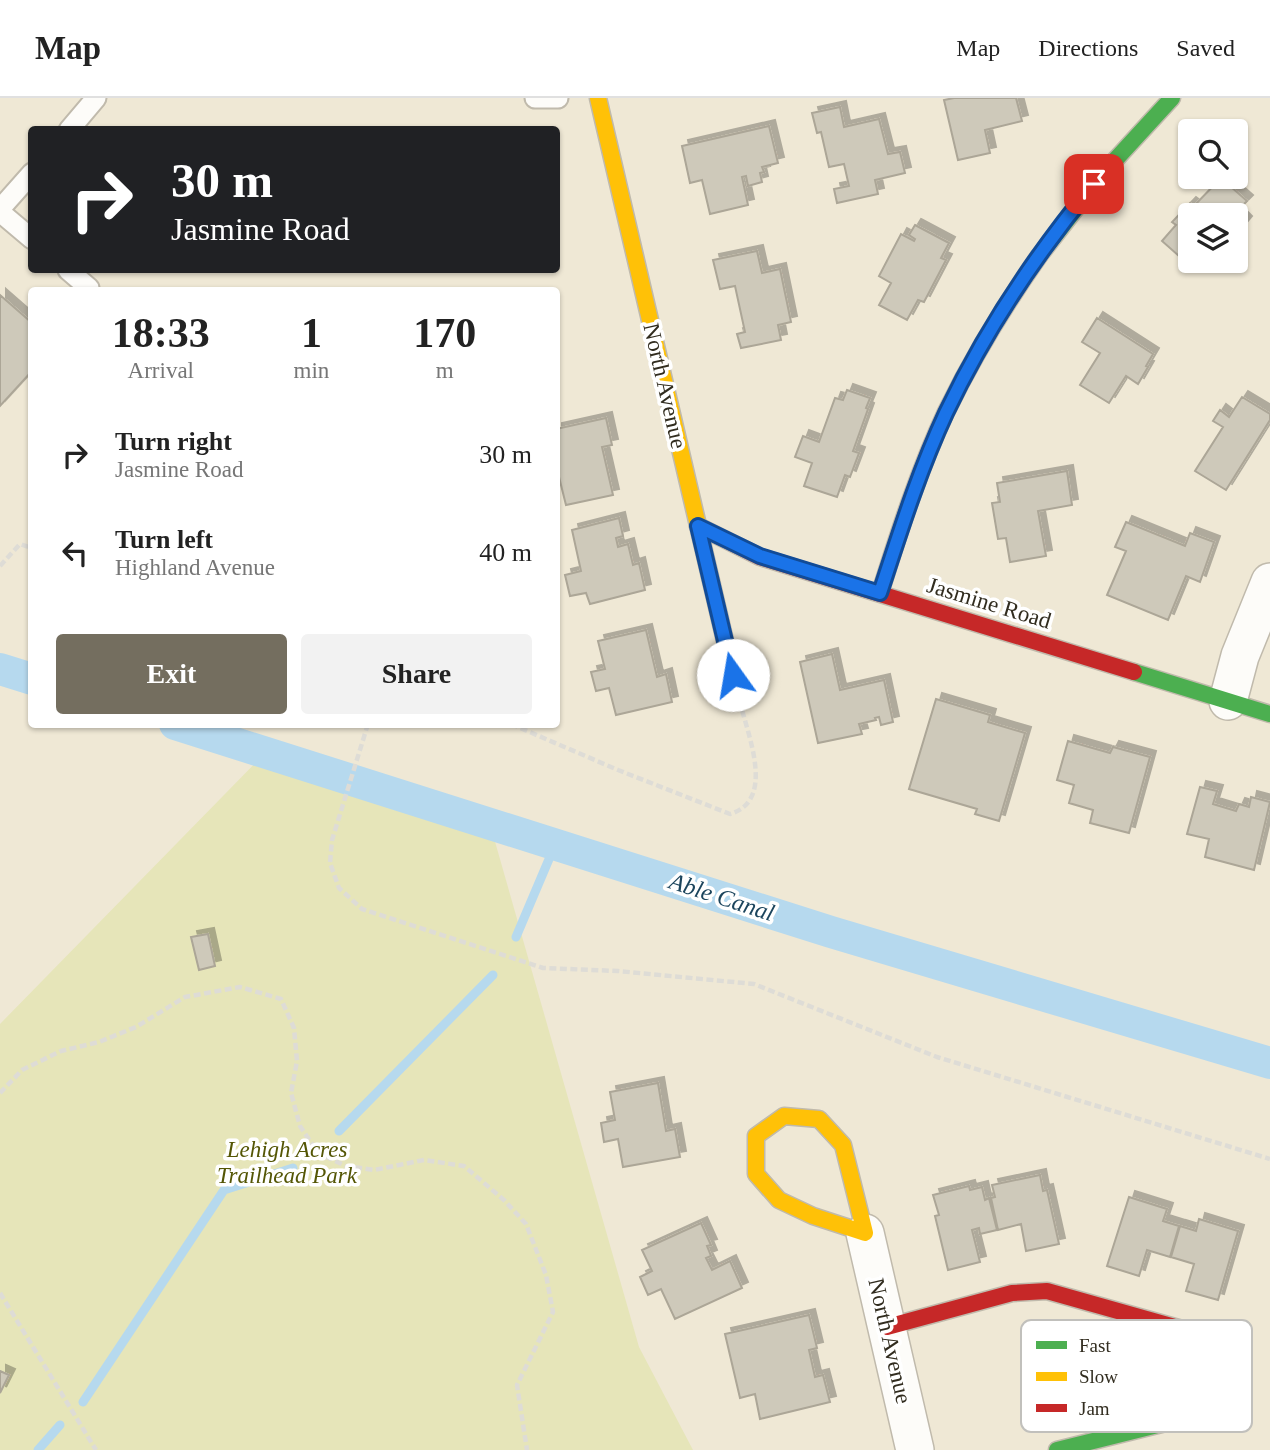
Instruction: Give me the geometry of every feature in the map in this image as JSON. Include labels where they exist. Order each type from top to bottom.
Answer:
[{"type":"street","name":"North Avenue","points":[[598,98],[733,675]]},
{"type":"street","points":[[880,593],[908,506],[946,413],[981,345],[1027,273],[1078,204],[1125,146],[1172,98]]},
{"type":"street","name":"Jasmine Road","points":[[698,526],[760,556],[1270,714]]},
{"type":"street","points":[[1228,701],[1240,656],[1270,582]]},
{"type":"street","name":"North Avenue","points":[[865,1233],[813,1216],[779,1200],[756,1174],[756,1136],[784,1116],[819,1119],[843,1145],[865,1233],[915,1450]]},
{"type":"street","points":[[887,1327],[1012,1293],[1047,1291],[1147,1320]]},
{"type":"street","points":[[1057,1450],[1131,1432]]},
{"type":"lane","points":[[72,126],[96,98]]},
{"type":"lane","points":[[535,98],[558,98]]},
{"type":"lane","points":[[28,178],[0,210],[28,235]]},
{"type":"lane","points":[[72,273],[88,287]]},
{"type":"path","points":[[0,566],[20,544],[28,547]]},
{"type":"path","points":[[521,728],[730,814],[740,811],[750,803],[757,779],[733,675]]},
{"type":"path","points":[[367,728],[332,840],[330,863],[339,888],[362,909],[543,968],[618,971],[754,984],[937,1057],[1270,1159]]},
{"type":"path","points":[[0,1093],[22,1070],[61,1051],[99,1042],[136,1027],[186,997],[240,987],[281,999],[295,1028],[297,1061],[291,1093],[300,1126],[318,1153],[346,1166],[374,1170],[424,1160],[464,1166],[504,1200],[526,1224],[546,1275],[553,1312],[517,1385],[527,1450]]},
{"type":"path","points":[[0,1293],[96,1450]]},
{"type":"path","points":[[0,1307],[5,1302]]},
{"type":"green space","name":"Lehigh Acres Trailhead Park","points":[[265,753],[490,824],[639,1347],[693,1450],[0,1450],[0,1024]]},
{"type":"building","points":[[1016,98],[1022,121],[985,130],[990,153],[958,160],[944,100]]},
{"type":"building","points":[[840,107],[844,127],[879,119],[888,154],[900,152],[905,173],[875,180],[878,194],[837,203],[834,189],[849,186],[844,164],[829,167],[821,132],[817,133],[812,113]]},
{"type":"building","points":[[769,126],[778,163],[762,167],[762,182],[748,186],[746,176],[742,177],[748,205],[710,214],[702,180],[690,183],[682,146]]},
{"type":"building","points":[[1210,189],[1233,189],[1247,201],[1245,203],[1197,203]]},
{"type":"building","points":[[1178,216],[1178,255],[1162,241],[1176,225],[1172,222]]},
{"type":"building","points":[[915,225],[949,243],[941,258],[946,260],[924,302],[918,300],[907,320],[879,305],[891,283],[879,276],[901,234],[914,241],[909,235]]},
{"type":"building","points":[[757,251],[762,273],[780,269],[791,322],[778,325],[781,340],[741,348],[737,334],[745,332],[735,286],[720,289],[713,260]]},
{"type":"building","points":[[0,295],[28,320],[28,375],[0,406]]},
{"type":"building","points":[[1097,318],[1153,354],[1138,384],[1126,376],[1109,403],[1080,385],[1100,353],[1082,342]]},
{"type":"building","points":[[847,390],[870,398],[853,451],[859,453],[850,477],[845,475],[837,497],[804,486],[812,463],[795,457],[803,436],[819,442],[835,398],[843,400]]},
{"type":"building","points":[[1242,397],[1270,414],[1270,420],[1226,490],[1195,471],[1223,427],[1213,421],[1220,410],[1229,417]]},
{"type":"building","points":[[606,418],[612,445],[602,447],[613,495],[566,505],[560,481],[560,428]]},
{"type":"building","points":[[1067,471],[1072,505],[1038,511],[1046,556],[1010,562],[1006,538],[998,539],[992,503],[1000,502],[997,483]]},
{"type":"building","points":[[619,518],[623,536],[616,538],[618,547],[628,544],[633,565],[639,563],[645,590],[590,604],[586,593],[570,596],[565,575],[581,571],[572,530]]},
{"type":"building","points":[[1126,522],[1185,546],[1190,533],[1214,542],[1200,582],[1186,576],[1168,620],[1107,595],[1126,551],[1115,547]]},
{"type":"building","points":[[646,630],[657,677],[666,674],[672,702],[616,715],[609,688],[596,691],[591,672],[605,669],[598,641]]},
{"type":"building","points":[[832,654],[840,690],[884,680],[893,722],[881,725],[879,717],[875,718],[876,720],[859,724],[862,734],[818,743],[800,662]]},
{"type":"building","points":[[936,699],[990,715],[988,722],[1025,733],[999,821],[975,814],[977,809],[909,789]]},
{"type":"building","points":[[1068,741],[1110,753],[1113,747],[1150,757],[1129,833],[1090,823],[1093,810],[1069,803],[1074,785],[1057,780]]},
{"type":"building","points":[[1200,787],[1217,791],[1213,804],[1236,811],[1239,804],[1249,807],[1251,797],[1270,802],[1254,870],[1205,857],[1209,839],[1187,834]]},
{"type":"building","points":[[208,934],[215,966],[199,970],[191,937]]},
{"type":"building","points":[[658,1083],[666,1131],[675,1129],[680,1157],[623,1167],[618,1139],[604,1142],[601,1123],[615,1120],[610,1092]]},
{"type":"building","points":[[1040,1175],[1043,1191],[1047,1190],[1059,1244],[1026,1251],[1021,1224],[998,1230],[991,1198],[995,1197],[992,1185]]},
{"type":"building","points":[[969,1186],[970,1190],[982,1187],[985,1200],[989,1198],[997,1230],[980,1234],[979,1228],[972,1230],[980,1262],[948,1270],[935,1216],[939,1215],[933,1195]]},
{"type":"building","points":[[1129,1197],[1167,1209],[1163,1221],[1179,1226],[1170,1257],[1147,1250],[1139,1276],[1107,1266]]},
{"type":"building","points":[[1199,1219],[1238,1231],[1218,1300],[1186,1291],[1194,1264],[1171,1257],[1180,1226],[1196,1231]]},
{"type":"building","points":[[701,1223],[711,1245],[707,1246],[711,1256],[706,1258],[712,1270],[730,1261],[742,1288],[675,1319],[661,1289],[648,1295],[640,1277],[652,1271],[642,1250]]},
{"type":"building","points":[[809,1315],[817,1348],[809,1350],[815,1377],[823,1375],[830,1402],[760,1419],[755,1394],[740,1398],[725,1334]]},
{"type":"building","points":[[0,1371],[9,1375],[0,1393]]},
{"type":"waterway","name":"Able Canal","points":[[0,669],[28,678]]},
{"type":"waterway","name":"Able Canal","points":[[188,728],[831,932],[1270,1063]]},
{"type":"waterway","points":[[516,937],[555,845]]},
{"type":"waterway","points":[[339,1131],[493,975]]},
{"type":"waterway","points":[[83,1402],[224,1190],[293,1168]]},
{"type":"waterway","points":[[38,1450],[60,1425]]},
{"type":"traffic: fast","points":[[1039,256],[1106,170],[1172,98]]},
{"type":"traffic: fast","points":[[1134,672],[1270,714]]},
{"type":"traffic: fast","points":[[1057,1450],[1129,1432]]},
{"type":"traffic: slow","points":[[598,98],[733,675]]},
{"type":"traffic: slow","points":[[784,1116],[819,1119],[843,1145],[865,1233],[813,1216],[779,1200],[756,1174],[756,1136],[784,1116]]},
{"type":"traffic: jam","points":[[880,593],[918,479],[946,412],[989,332],[1039,256]]},
{"type":"traffic: jam","points":[[698,526],[760,557],[1134,672]]},
{"type":"traffic: jam","points":[[887,1327],[1012,1293],[1047,1291],[1150,1320]]},
{"type":"route","points":[[733,675],[698,526],[760,556],[880,593],[908,506],[946,413],[981,345],[1027,273],[1094,184]]}]
